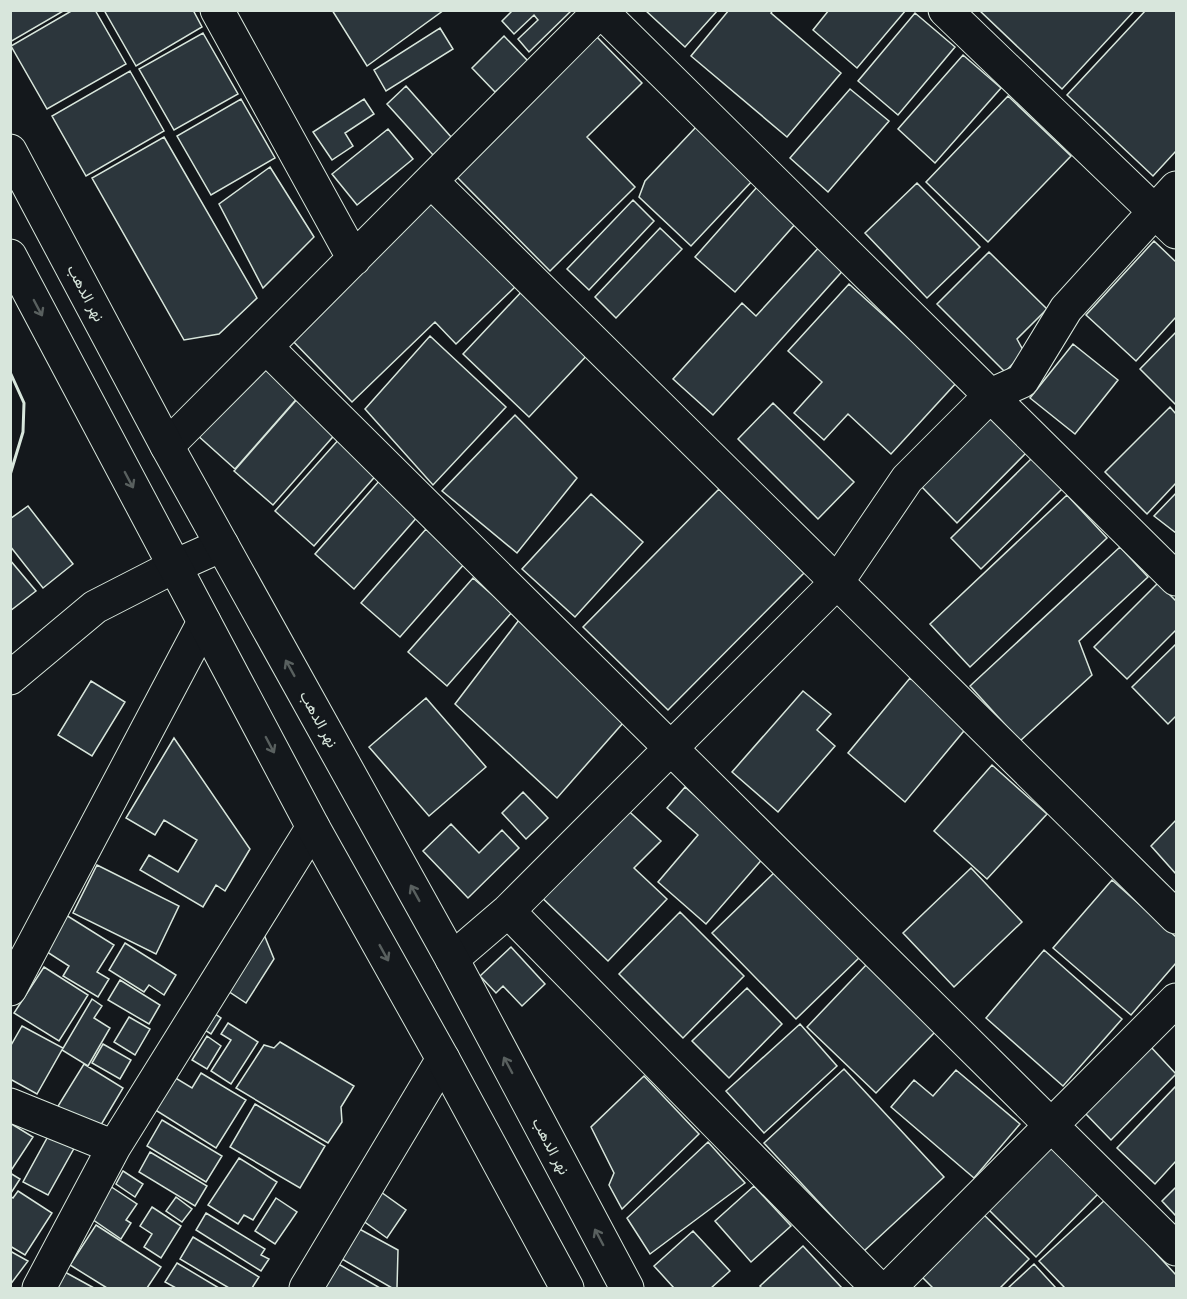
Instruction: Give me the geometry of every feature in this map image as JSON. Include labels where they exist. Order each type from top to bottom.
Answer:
[{"type":"street","points":[[216,10],[354,260]]},
{"type":"street","points":[[452,959],[508,911],[837,582],[907,478],[991,395],[1022,381],[1066,309],[1170,210],[945,10]]},
{"type":"street","points":[[167,446],[601,11],[1176,579]]},
{"type":"street","name":"نهر الدهب","points":[[10,151],[167,446],[452,959],[627,1288]]},
{"type":"street","points":[[431,181],[1176,917]]},
{"type":"street","points":[[10,256],[313,826],[443,1059],[562,1285]]},
{"type":"street","points":[[266,348],[1176,1249]]},
{"type":"street","points":[[10,678],[95,607],[222,545]]},
{"type":"street","points":[[10,989],[204,622]]},
{"type":"street","points":[[39,1288],[114,1147],[313,826]]},
{"type":"street","points":[[508,911],[878,1288]]},
{"type":"street","points":[[889,1288],[1176,1000]]},
{"type":"street","points":[[306,1288],[443,1059]]},
{"type":"street","points":[[10,1105],[114,1147]]},
{"type":"building","points":[[10,10],[65,10],[10,42]]},
{"type":"building","points":[[73,10],[95,10],[126,64],[47,109],[11,46]]},
{"type":"building","points":[[104,10],[193,10],[202,27],[136,66]]},
{"type":"building","points":[[332,10],[444,10],[367,66]]},
{"type":"building","points":[[513,10],[572,10],[529,52],[518,39],[538,20],[534,15],[514,34],[502,21]]},
{"type":"building","points":[[645,10],[718,10],[685,47]]},
{"type":"building","points":[[729,10],[773,10],[771,13],[841,73],[787,137],[691,56]]},
{"type":"building","points":[[829,10],[906,10],[857,68],[813,30]]},
{"type":"building","points":[[979,10],[1135,10],[1062,89]]},
{"type":"building","points":[[1146,10],[1176,10],[1176,151],[1153,176],[1067,95]]},
{"type":"building","points":[[915,13],[955,47],[898,115],[858,81]]},
{"type":"building","points":[[440,28],[453,49],[386,91],[374,70]]},
{"type":"building","points":[[203,33],[238,94],[174,130],[139,69]]},
{"type":"building","points":[[504,36],[528,61],[495,92],[472,68]]},
{"type":"building","points":[[597,37],[642,83],[587,137],[635,187],[550,271],[456,176]]},
{"type":"building","points":[[963,55],[1001,88],[935,163],[898,129]]},
{"type":"building","points":[[130,71],[164,131],[86,176],[52,116]]},
{"type":"building","points":[[406,86],[452,138],[433,155],[387,104]]},
{"type":"building","points":[[850,89],[889,121],[828,192],[790,158]]},
{"type":"building","points":[[1008,96],[1071,156],[988,242],[926,182]]},
{"type":"building","points":[[241,99],[275,158],[211,195],[177,136]]},
{"type":"building","points":[[364,99],[374,114],[345,133],[353,146],[332,160],[313,132]]},
{"type":"building","points":[[697,126],[754,179],[691,246],[639,197],[645,181]]},
{"type":"building","points":[[388,129],[413,159],[357,205],[332,174]]},
{"type":"building","points":[[164,137],[257,298],[219,334],[184,340],[92,178]]},
{"type":"building","points":[[270,167],[314,237],[263,288],[219,204]]},
{"type":"building","points":[[917,183],[980,247],[927,298],[865,233]]},
{"type":"building","points":[[757,187],[797,222],[735,292],[695,257]]},
{"type":"building","points":[[432,195],[518,284],[456,344],[435,322],[352,402],[288,336]]},
{"type":"building","points":[[633,200],[654,221],[589,290],[567,269]]},
{"type":"building","points":[[660,228],[682,249],[616,318],[595,297]]},
{"type":"building","points":[[1154,241],[1176,262],[1176,317],[1136,361],[1086,315]]},
{"type":"building","points":[[822,244],[847,266],[713,415],[673,379],[742,303],[756,316]]},
{"type":"building","points":[[989,252],[1047,309],[1017,339],[1024,352],[1005,372],[937,304]]},
{"type":"building","points":[[849,284],[957,382],[891,454],[848,414],[824,440],[794,413],[822,382],[788,351]]},
{"type":"building","points":[[525,288],[591,351],[529,417],[463,354]]},
{"type":"building","points":[[1176,332],[1176,405],[1140,369]]},
{"type":"building","points":[[430,336],[506,407],[433,485],[365,409]]},
{"type":"building","points":[[1073,344],[1118,380],[1075,434],[1030,398]]},
{"type":"building","points":[[261,360],[300,395],[235,469],[196,434]]},
{"type":"building","points":[[299,397],[338,431],[273,505],[234,471]]},
{"type":"building","points":[[773,403],[854,482],[818,519],[738,439]]},
{"type":"building","points":[[1170,407],[1176,414],[1176,483],[1147,514],[1105,472]]},
{"type":"building","points":[[515,415],[577,478],[517,553],[442,491]]},
{"type":"building","points":[[989,415],[1027,452],[957,523],[920,485]]},
{"type":"building","points":[[340,438],[379,472],[314,546],[275,511]]},
{"type":"building","points":[[1032,458],[1062,489],[981,569],[951,538]]},
{"type":"building","points":[[380,480],[419,515],[354,589],[315,554]]},
{"type":"building","points":[[719,489],[804,573],[668,710],[583,627]]},
{"type":"building","points":[[1176,493],[1176,533],[1154,516]]},
{"type":"building","points":[[591,494],[643,542],[575,617],[522,569]]},
{"type":"building","points":[[1067,495],[1107,538],[970,667],[930,624]]},
{"type":"building","points":[[28,506],[73,564],[43,588],[10,546],[10,519]]},
{"type":"building","points":[[426,529],[465,563],[400,637],[361,603]]},
{"type":"building","points":[[1120,547],[1148,577],[1079,641],[1092,675],[1020,741],[970,686]]},
{"type":"building","points":[[10,560],[36,591],[10,611]]},
{"type":"building","points":[[473,578],[512,612],[447,686],[408,652]]},
{"type":"building","points":[[1158,583],[1176,601],[1176,630],[1127,679],[1094,647]]},
{"type":"building","points":[[519,620],[623,723],[557,798],[455,704]]},
{"type":"building","points":[[1176,644],[1176,716],[1168,724],[1132,687]]},
{"type":"building","points":[[910,678],[968,726],[905,802],[848,753]]},
{"type":"building","points":[[91,681],[125,702],[92,756],[58,735]]},
{"type":"building","points":[[803,691],[831,714],[817,730],[835,746],[778,812],[732,772]]},
{"type":"building","points":[[426,698],[486,767],[429,816],[369,747]]},
{"type":"building","points":[[174,738],[250,849],[225,891],[216,885],[203,907],[140,870],[149,855],[178,872],[197,840],[164,820],[155,835],[126,818]]},
{"type":"building","points":[[992,765],[1047,814],[987,879],[934,831]]},
{"type":"building","points":[[685,787],[765,856],[706,924],[658,882],[698,835],[667,808]]},
{"type":"building","points":[[523,792],[548,818],[526,839],[502,813]]},
{"type":"building","points":[[619,802],[661,841],[634,868],[667,899],[608,961],[535,891]]},
{"type":"building","points":[[1176,820],[1176,874],[1151,846]]},
{"type":"building","points":[[451,824],[479,853],[502,830],[519,848],[468,898],[423,851]]},
{"type":"building","points":[[97,865],[179,906],[156,954],[73,913]]},
{"type":"building","points":[[971,868],[1022,922],[954,987],[903,933]]},
{"type":"building","points":[[777,870],[861,956],[796,1019],[712,933]]},
{"type":"building","points":[[1112,880],[1176,937],[1176,963],[1131,1015],[1053,948]]},
{"type":"building","points":[[680,912],[744,976],[683,1038],[619,974]]},
{"type":"building","points":[[66,915],[114,945],[97,972],[109,979],[98,997],[63,976],[69,966],[44,950]]},
{"type":"building","points":[[263,932],[274,959],[246,1003],[225,989]]},
{"type":"building","points":[[125,943],[176,975],[164,995],[149,985],[144,992],[109,970]]},
{"type":"building","points":[[511,947],[545,984],[522,1006],[503,986],[496,993],[480,976]]},
{"type":"building","points":[[1044,950],[1122,1019],[1063,1086],[986,1018]]},
{"type":"building","points":[[867,964],[936,1031],[876,1093],[807,1027]]},
{"type":"building","points":[[44,967],[88,995],[59,1041],[14,1013]]},
{"type":"building","points":[[120,980],[160,1005],[149,1024],[108,1000]]},
{"type":"building","points":[[747,988],[782,1024],[729,1078],[692,1041]]},
{"type":"building","points":[[92,999],[102,1006],[94,1018],[110,1028],[88,1066],[62,1050]]},
{"type":"building","points":[[205,1007],[221,1018],[211,1034],[195,1024]]},
{"type":"building","points":[[129,1017],[150,1029],[135,1055],[114,1042]]},
{"type":"building","points":[[228,1023],[258,1042],[231,1084],[211,1071],[231,1040],[221,1034]]},
{"type":"building","points":[[800,1024],[837,1066],[764,1133],[726,1091]]},
{"type":"building","points":[[22,1026],[63,1048],[37,1094],[10,1079],[10,1047]]},
{"type":"building","points":[[207,1036],[221,1046],[207,1069],[192,1060]]},
{"type":"building","points":[[280,1042],[354,1086],[341,1107],[342,1122],[328,1143],[236,1088],[264,1045],[274,1048]]},
{"type":"building","points":[[103,1044],[131,1060],[120,1079],[92,1063]]},
{"type":"building","points":[[1150,1046],[1176,1074],[1111,1140],[1084,1112]]},
{"type":"building","points":[[84,1064],[123,1088],[95,1135],[55,1111]]},
{"type":"building","points":[[844,1069],[944,1177],[864,1251],[764,1143]]},
{"type":"building","points":[[956,1070],[1020,1124],[974,1178],[891,1107],[914,1080],[933,1096]]},
{"type":"building","points":[[201,1073],[246,1100],[216,1148],[149,1106],[169,1074],[192,1088]]},
{"type":"building","points":[[644,1076],[699,1134],[622,1209],[609,1185],[614,1173],[591,1127]]},
{"type":"building","points":[[1176,1086],[1176,1161],[1155,1184],[1117,1148]]},
{"type":"building","points":[[255,1104],[325,1146],[300,1188],[230,1147]]},
{"type":"building","points":[[162,1120],[222,1156],[206,1182],[147,1146]]},
{"type":"building","points":[[10,1123],[33,1137],[12,1169],[10,1168]]},
{"type":"building","points":[[52,1129],[77,1143],[48,1195],[23,1182]]},
{"type":"building","points":[[708,1142],[745,1183],[650,1254],[627,1218]]},
{"type":"building","points":[[1049,1144],[1098,1194],[1036,1257],[986,1207]]},
{"type":"building","points":[[150,1152],[207,1186],[195,1206],[139,1172]]},
{"type":"building","points":[[239,1158],[277,1182],[253,1220],[244,1215],[238,1224],[208,1205]]},
{"type":"building","points":[[123,1171],[143,1184],[135,1197],[116,1184]]},
{"type":"building","points":[[10,1173],[20,1179],[11,1193],[10,1192]]},
{"type":"building","points":[[110,1186],[137,1204],[126,1220],[131,1223],[121,1239],[89,1217]]},
{"type":"building","points":[[754,1186],[791,1226],[751,1262],[715,1221]]},
{"type":"building","points":[[374,1187],[406,1210],[387,1238],[355,1215]]},
{"type":"building","points":[[1176,1187],[1176,1216],[1162,1201]]},
{"type":"building","points":[[18,1191],[52,1213],[25,1255],[10,1246],[10,1196],[13,1198]]},
{"type":"building","points":[[176,1197],[192,1209],[182,1222],[166,1211]]},
{"type":"building","points":[[276,1198],[297,1212],[275,1244],[255,1231]]},
{"type":"building","points":[[1106,1199],[1176,1275],[1176,1288],[1065,1288],[1039,1261]]},
{"type":"building","points":[[152,1207],[181,1226],[161,1258],[144,1247],[152,1234],[140,1226]]},
{"type":"building","points":[[979,1210],[1029,1259],[1000,1288],[933,1288],[917,1272]]},
{"type":"building","points":[[206,1213],[265,1249],[261,1255],[269,1259],[261,1271],[196,1230]]},
{"type":"building","points":[[96,1225],[161,1267],[147,1288],[107,1288],[70,1265]]},
{"type":"building","points":[[352,1225],[398,1250],[397,1288],[392,1288],[335,1255]]},
{"type":"building","points":[[693,1231],[730,1271],[711,1288],[674,1288],[654,1266]]},
{"type":"building","points":[[193,1237],[259,1277],[252,1288],[229,1288],[180,1259]]},
{"type":"building","points":[[803,1246],[842,1288],[762,1288],[760,1286]]},
{"type":"building","points":[[10,1251],[28,1261],[10,1285]]},
{"type":"building","points":[[335,1262],[380,1288],[320,1288]]},
{"type":"building","points":[[177,1263],[219,1288],[176,1288],[165,1282]]},
{"type":"building","points":[[1034,1264],[1056,1288],[1008,1288]]},
{"type":"building","points":[[63,1271],[94,1288],[53,1288]]},
{"type":"wall","points":[[10,372],[24,403],[23,432],[10,475]]}]
